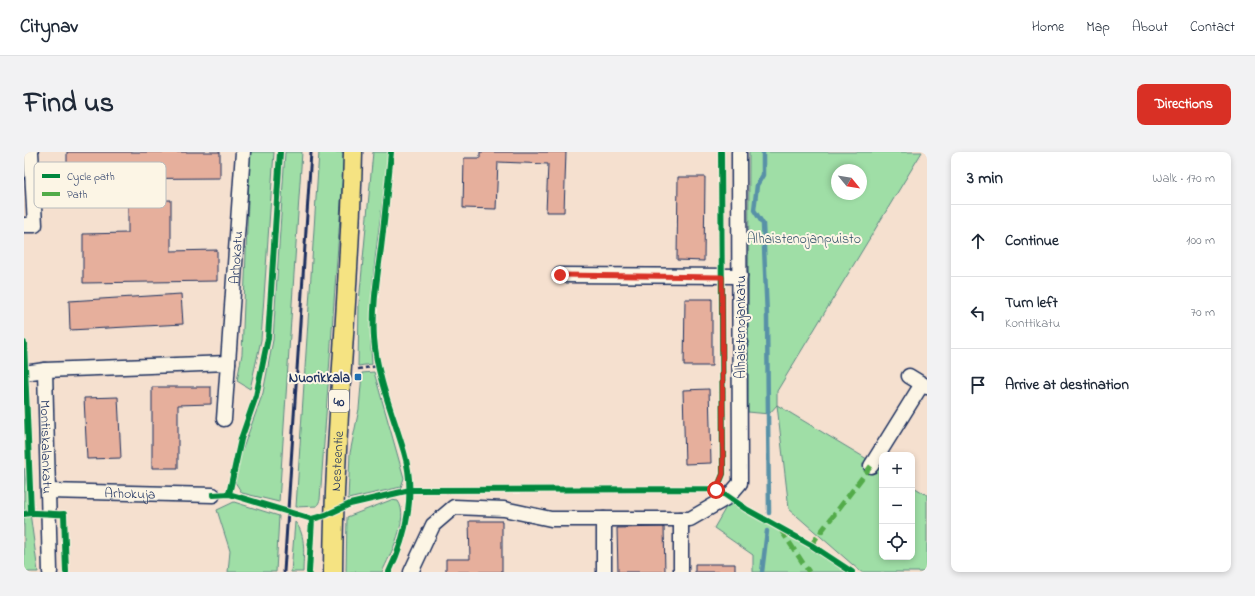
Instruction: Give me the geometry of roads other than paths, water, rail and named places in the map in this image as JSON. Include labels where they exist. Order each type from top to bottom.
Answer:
[{"type":"main road","name":"Nesteentie","points":[[333,572],[337,443],[351,230],[353,152]]},
{"type":"main road","name":"Nesteentie","points":[[351,230],[365,152]]},
{"type":"street","points":[[30,225],[31,152]]},
{"type":"street","name":"Arhokatu","points":[[224,419],[243,152]]},
{"type":"street","name":"Alhaistenojankatu","points":[[682,519],[690,519],[728,498],[740,483],[739,152]]},
{"type":"street","points":[[560,275],[740,276]]},
{"type":"street","points":[[24,373],[45,370],[228,363]]},
{"type":"street","name":"Montiskalankatu","points":[[45,370],[50,572]]},
{"type":"street","points":[[871,466],[924,385],[909,376]]},
{"type":"street","name":"Arhokuja","points":[[48,491],[213,495]]},
{"type":"street","points":[[411,572],[433,525],[454,507],[504,509],[551,519],[682,519],[681,572]]},
{"type":"street","points":[[604,519],[604,572]]},
{"type":"waterway","points":[[763,152],[763,175],[757,185],[754,210],[763,224],[767,316],[769,513]]},
{"type":"waterway","points":[[762,572],[767,531]]},
{"type":"railway","points":[[284,572],[311,152]]},
{"type":"place","name":"Nuorikkala","points":[[358,377]]},
{"type":"park label","name":"Alhaistenojanpuisto","points":[[804,238]]}]
